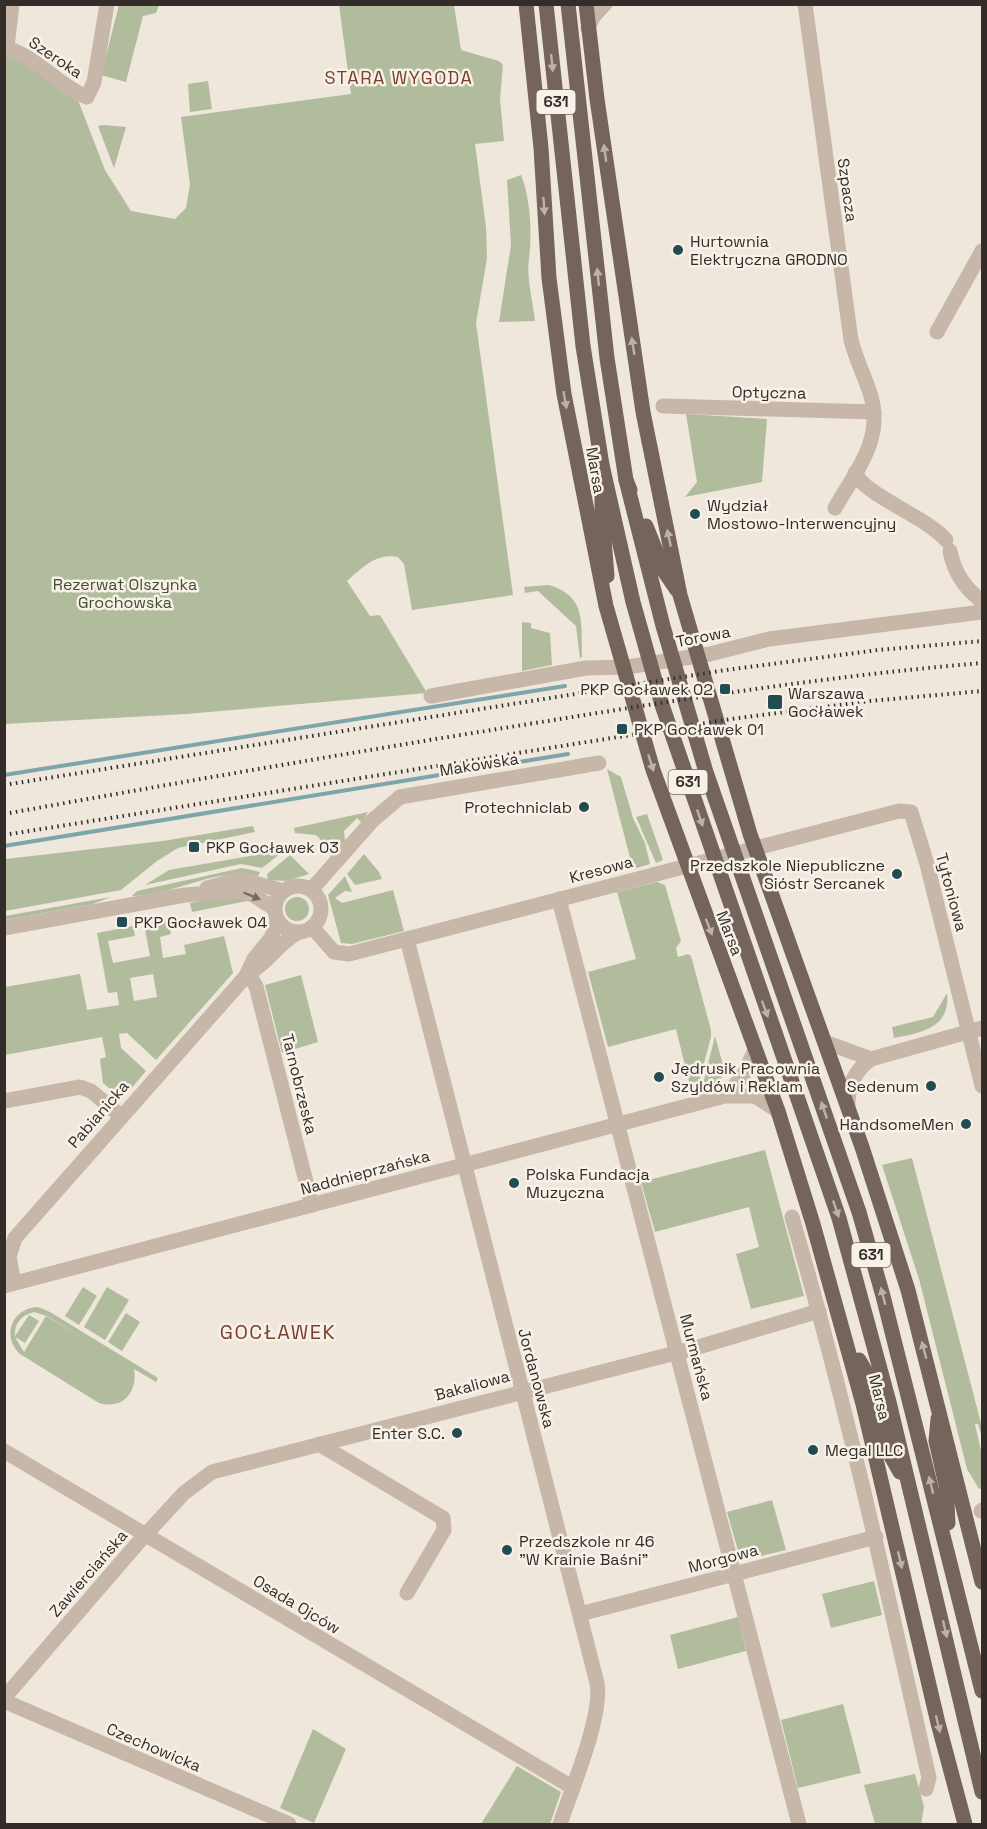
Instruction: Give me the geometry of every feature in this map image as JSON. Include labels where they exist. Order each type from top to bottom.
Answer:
[{"type":"main road","name":"Marsa","points":[[526,4],[541,148],[549,278],[564,394],[606,606],[653,770],[778,1111],[847,1340],[964,1824]]},
{"type":"main road","name":"631","points":[[546,4],[583,346],[602,465]]},
{"type":"main road","name":"631","points":[[568,4],[607,358],[626,480]]},
{"type":"main road","points":[[586,4],[643,412],[680,595],[750,834],[825,1042],[909,1290],[982,1582]]},
{"type":"main road","name":"Marsa","points":[[602,465],[633,602],[662,705],[748,960],[839,1218],[863,1301],[982,1792]]},
{"type":"main road","points":[[602,465],[602,515],[608,569],[606,606]]},
{"type":"main road","name":"Marsa","points":[[626,480],[656,598],[699,749],[859,1212],[883,1296],[982,1691]]},
{"type":"main road","points":[[626,480],[664,570],[680,595]]},
{"type":"main road","points":[[847,1340],[866,1372],[891,1456],[910,1491]]},
{"type":"main road","points":[[939,1407],[936,1441],[946,1485],[951,1562]]},
{"type":"street","points":[[6,48],[12,4]]},
{"type":"street","name":"Szeroka","points":[[6,48],[73,91],[87,97],[94,82],[107,4]]},
{"type":"street","points":[[588,28],[605,4]]},
{"type":"street","name":"Szpacza","points":[[805,4],[851,340],[874,412]]},
{"type":"street","points":[[937,332],[982,251]]},
{"type":"street","name":"Optyczna","points":[[663,406],[874,412]]},
{"type":"street","points":[[835,508],[873,438],[874,412]]},
{"type":"street","points":[[855,473],[864,484],[933,526],[948,545],[952,563],[961,580],[982,601]]},
{"type":"street","name":"Torowa","points":[[431,696],[586,668],[627,667],[710,654],[769,639],[982,612]]},
{"type":"street","name":"Makowska","points":[[311,890],[373,820],[396,799],[406,795],[599,763]]},
{"type":"street","name":"Kresowa","points":[[306,929],[331,949],[343,954],[899,812],[911,812]]},
{"type":"street","name":"Tytoniowa","points":[[911,812],[976,1029],[982,1086]]},
{"type":"street","points":[[4,928],[185,896],[244,892],[276,915],[286,929],[306,929],[319,918],[321,907],[311,890],[296,886],[283,891],[240,879],[185,896]]},
{"type":"street","points":[[276,915],[283,891]]},
{"type":"street","name":"Murmańska","points":[[559,899],[799,1824]]},
{"type":"street","name":"Pabianicka","points":[[9,1284],[9,1254],[15,1238],[248,974],[255,959],[271,938],[276,915]]},
{"type":"street","name":"Pabianicka","points":[[248,974],[262,966],[289,937],[306,929]]},
{"type":"street","name":"Jordanowska","points":[[407,939],[598,1689],[592,1726],[560,1824]]},
{"type":"street","name":"Tarnobrzeska","points":[[248,974],[256,986],[312,1205]]},
{"type":"street","points":[[848,1108],[851,1083],[859,1070],[871,1059],[976,1029]]},
{"type":"street","points":[[825,1042],[871,1059]]},
{"type":"street","points":[[725,1096],[743,1076],[755,1050]]},
{"type":"street","points":[[4,1101],[80,1086],[91,1091],[121,1116]]},
{"type":"street","name":"Naddnieprzańska","points":[[9,1284],[725,1096],[755,1096],[778,1111]]},
{"type":"street","points":[[792,1217],[819,1311],[876,1537],[929,1778],[926,1789]]},
{"type":"street","name":"Bakaliowa","points":[[205,1476],[222,1468],[523,1390],[677,1353],[819,1311]]},
{"type":"street","points":[[319,1444],[443,1518],[444,1530],[407,1593]]},
{"type":"street","name":"Osada Ojców","points":[[4,1450],[572,1787]]},
{"type":"street","name":"Zawierciańska","points":[[4,1699],[146,1534],[184,1493],[205,1476]]},
{"type":"street","name":"Morgowa","points":[[580,1614],[876,1537]]},
{"type":"street","name":"Czechowicka","points":[[4,1699],[289,1824]]},
{"type":"green space","points":[[119,5],[159,5],[156,13],[143,16],[126,82],[101,75]]},
{"type":"green space","name":"Rezerwat Olszynka Grochowska","points":[[339,5],[454,5],[461,50],[499,61],[503,65],[500,99],[504,141],[475,144],[486,227],[487,258],[476,323],[513,595],[412,610],[404,564],[398,557],[390,556],[370,562],[347,581],[370,616],[380,615],[427,693],[186,714],[5,724],[5,53],[13,54],[78,100],[105,170],[131,211],[175,219],[186,208],[190,184],[181,117],[351,94]]},
{"type":"green space","points":[[208,81],[212,109],[190,112],[188,84]]},
{"type":"green space","points":[[98,126],[126,127],[114,168]]},
{"type":"green space","points":[[521,175],[530,217],[528,274],[535,321],[499,322],[511,245],[507,180]]},
{"type":"green space","points":[[686,414],[767,419],[762,482],[685,497],[697,482]]},
{"type":"green space","points":[[549,585],[570,596],[576,604],[581,622],[582,656],[580,659],[576,626],[538,591],[525,593],[524,587]]},
{"type":"green space","points":[[522,622],[531,623],[531,628],[550,633],[552,665],[522,671]]},
{"type":"green space","points":[[607,769],[621,777],[633,818],[645,843],[650,864],[633,869]]},
{"type":"green space","points":[[368,812],[362,823],[357,818],[344,831],[345,841],[333,852],[316,835],[295,833],[294,828]]},
{"type":"green space","points":[[647,814],[663,860],[656,863],[636,817]]},
{"type":"green space","points":[[253,826],[255,832],[178,848],[157,861],[121,890],[5,911],[5,859],[163,841]]},
{"type":"green space","points":[[285,850],[262,868],[241,864],[145,885],[169,870]]},
{"type":"green space","points":[[364,854],[382,879],[355,885],[347,874]]},
{"type":"green space","points":[[290,855],[309,874],[286,881],[268,880],[267,874]]},
{"type":"green space","points":[[242,868],[260,872],[258,876],[226,875],[148,895],[132,896],[137,891]]},
{"type":"green space","points":[[345,876],[352,892],[345,891],[335,898],[342,903],[393,890],[404,931],[352,944],[341,943],[328,895]]},
{"type":"green space","points":[[657,882],[665,885],[681,941],[676,948],[678,957],[688,954],[691,956],[711,1030],[697,1089],[691,1090],[676,1029],[608,1047],[588,972],[636,959],[617,892]]},
{"type":"green space","points":[[230,896],[247,901],[192,912],[190,903]]},
{"type":"green space","points":[[111,897],[93,904],[5,920],[5,916]]},
{"type":"green space","points":[[297,897],[302,898],[308,904],[308,914],[302,920],[297,921],[292,920],[286,914],[285,909],[286,904],[292,898]]},
{"type":"green space","points":[[168,920],[171,934],[160,937],[163,958],[186,954],[184,945],[224,936],[233,973],[156,1060],[127,1033],[119,1034],[121,1048],[146,1071],[130,1090],[116,1094],[103,1083],[100,1059],[106,1057],[102,1037],[5,1055],[5,987],[80,974],[87,1010],[119,1005],[117,992],[108,993],[97,933],[133,926],[135,936],[108,941],[113,963],[150,956],[144,924]],"holes":[[[153,974],[157,997],[134,1001],[130,978]]]},
{"type":"green space","points":[[301,975],[318,1042],[282,1053],[265,985]]},
{"type":"green space","points":[[947,993],[947,1004],[939,1021],[924,1031],[894,1038],[892,1027],[933,1017]]},
{"type":"green space","points":[[715,1036],[725,1072],[718,1083],[702,1088]]},
{"type":"green space","points":[[765,1150],[804,1296],[751,1309],[736,1254],[759,1247],[749,1207],[655,1232],[641,1182]]},
{"type":"green space","points":[[912,1158],[982,1427],[982,1437],[978,1424],[975,1424],[982,1455],[982,1488],[979,1489],[967,1469],[919,1279],[882,1165]]},
{"type":"green space","points":[[83,1287],[97,1296],[79,1325],[65,1316]]},
{"type":"green space","points":[[107,1287],[129,1300],[105,1340],[84,1327]]},
{"type":"green space","points":[[38,1307],[50,1312],[158,1378],[156,1382],[134,1369],[134,1385],[127,1397],[115,1404],[99,1403],[20,1354],[14,1347],[10,1331],[12,1324],[22,1312]],"holes":[[[34,1312],[47,1316],[94,1344],[46,1316],[24,1352],[15,1337],[25,1343],[39,1321],[29,1315],[15,1336],[19,1321],[25,1315]]]},
{"type":"green space","points":[[126,1313],[140,1322],[122,1351],[108,1342]]},
{"type":"green space","points":[[772,1500],[786,1550],[741,1561],[727,1512]]},
{"type":"green space","points":[[874,1581],[882,1615],[831,1628],[822,1594]]},
{"type":"green space","points":[[738,1617],[746,1651],[678,1669],[670,1635]]},
{"type":"green space","points":[[843,1704],[861,1773],[798,1788],[781,1720]]},
{"type":"green space","points":[[313,1729],[346,1749],[314,1823],[280,1808]]},
{"type":"green space","points":[[517,1766],[561,1792],[550,1824],[481,1824]]},
{"type":"green space","points":[[915,1774],[924,1807],[921,1824],[875,1824],[864,1785]]},
{"type":"waterway","points":[[4,775],[565,686]]},
{"type":"waterway","points":[[4,846],[568,754]]},
{"type":"railway","points":[[4,785],[726,670],[878,650],[982,641]]},
{"type":"railway","points":[[4,814],[210,777],[661,703],[821,680],[982,663]]},
{"type":"railway","points":[[4,835],[731,719],[870,701],[982,691]]},
{"type":"place","name":"Hurtownia Elektryczna GRODNO","points":[[678,250]]},
{"type":"place","name":"Wydział Mostowo-Interwencyjny","points":[[695,514]]},
{"type":"place","name":"PKP Gocławek 02","points":[[725,689]]},
{"type":"place","name":"Warszawa Gocławek","points":[[775,702]]},
{"type":"place","name":"PKP Gocławek 01","points":[[622,729]]},
{"type":"place","name":"Protechniclab","points":[[584,807]]},
{"type":"place","name":"PKP Gocławek 03","points":[[194,847]]},
{"type":"place","name":"Przedszkole Niepubliczne Sióstr Sercanek","points":[[897,874]]},
{"type":"place","name":"PKP Gocławek 04","points":[[122,922]]},
{"type":"place","name":"Jędrusik Pracownia Szyldów i Reklam","points":[[659,1077]]},
{"type":"place","name":"Sedenum","points":[[931,1086]]},
{"type":"place","name":"HandsomeMen","points":[[966,1124]]},
{"type":"place","name":"Polska Fundacja Muzyczna","points":[[514,1183]]},
{"type":"place","name":"Enter S.C.","points":[[457,1433]]},
{"type":"place","name":"Megal LLC","points":[[813,1450]]},
{"type":"place","name":"Przedszkole nr 46 \"W Krainie Baśni\"","points":[[507,1550]]},
{"type":"district","name":"STARA WYGODA","points":[[399,78]]},
{"type":"district","name":"GOCŁAWEK","points":[[278,1332]]}]
